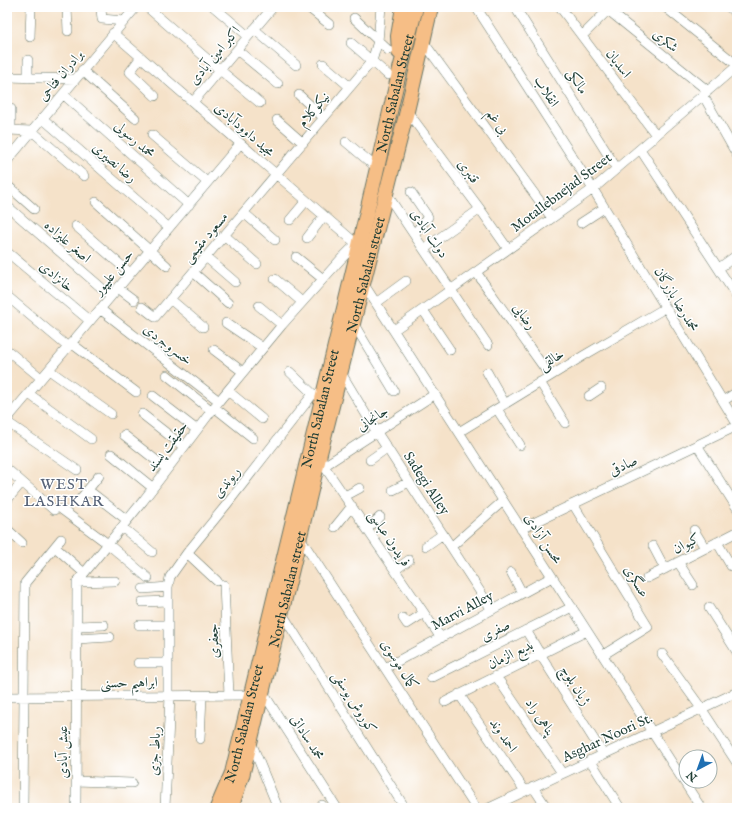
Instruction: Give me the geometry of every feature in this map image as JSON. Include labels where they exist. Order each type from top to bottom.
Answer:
[{"type":"main road","points":[[394,7],[398,36]]},
{"type":"main road","points":[[393,74],[403,7]]},
{"type":"main road","name":"North Sabalan Street","points":[[217,808],[232,773],[258,695],[318,395],[357,280],[359,246],[377,168],[393,74],[416,7]]},
{"type":"main road","name":"North Sabalan street","points":[[231,808],[242,776],[258,695],[281,612],[299,536],[322,459],[352,321],[357,280],[386,193],[431,7]]},
{"type":"street","points":[[30,37],[31,7]]},
{"type":"street","points":[[67,7],[68,32]]},
{"type":"street","name":"برادران فتاحی","points":[[7,161],[74,79],[136,7]]},
{"type":"street","points":[[147,7],[260,103]]},
{"type":"street","points":[[214,7],[248,36]]},
{"type":"street","name":"اکبر امین آبادی","points":[[193,102],[273,7]]},
{"type":"street","points":[[308,7],[329,24]]},
{"type":"street","points":[[372,62],[378,41],[381,7]]},
{"type":"street","name":"انقلاب","points":[[476,7],[593,189]]},
{"type":"street","name":"مالکی","points":[[515,7],[617,169]]},
{"type":"street","name":"اسدیان","points":[[560,7],[656,136]]},
{"type":"street","points":[[664,7],[737,65]]},
{"type":"street","points":[[729,7],[737,14]]},
{"type":"street","points":[[101,9],[102,19],[124,21]]},
{"type":"street","points":[[582,36],[609,9]]},
{"type":"street","name":"شکری","points":[[609,9],[705,93]]},
{"type":"street","points":[[354,18],[388,50]]},
{"type":"street","points":[[254,29],[296,65]]},
{"type":"street","name":"مجید داوودآبادی","points":[[113,34],[359,246]]},
{"type":"street","name":"بی غم","points":[[422,40],[552,218]]},
{"type":"street","points":[[351,43],[372,62],[393,74]]},
{"type":"street","points":[[237,50],[278,84]]},
{"type":"street","points":[[141,57],[130,72],[154,96]]},
{"type":"street","points":[[28,60],[28,78]]},
{"type":"street","name":"نیکوکلام","points":[[276,174],[372,62]]},
{"type":"street","points":[[323,64],[350,87]]},
{"type":"street","name":"Motallebnejad Street","points":[[394,330],[593,189],[737,65]]},
{"type":"street","points":[[82,70],[135,118]]},
{"type":"street","points":[[7,78],[74,79]]},
{"type":"street","points":[[705,93],[736,152]]},
{"type":"street","name":"محمد رسولی","points":[[62,94],[189,205]]},
{"type":"street","points":[[299,95],[324,118]]},
{"type":"street","points":[[11,109],[9,130],[32,131],[84,176]]},
{"type":"street","name":"قنبری","points":[[407,111],[508,249]]},
{"type":"street","name":"رضا نصیری","points":[[42,118],[169,228]]},
{"type":"street","points":[[277,120],[303,142]]},
{"type":"street","points":[[152,135],[207,182]]},
{"type":"street","points":[[346,142],[377,168]]},
{"type":"street","name":"حسن علیپور","points":[[8,418],[240,144]]},
{"type":"street","points":[[640,149],[737,297]]},
{"type":"street","name":"مسعود مقیمی","points":[[142,307],[155,317],[276,174]]},
{"type":"street","points":[[7,185],[34,209]]},
{"type":"street","name":"محمدرضا بازرگان","points":[[593,189],[737,425]]},
{"type":"street","points":[[411,192],[428,217],[414,234]]},
{"type":"street","name":"دولت آبادی","points":[[386,193],[452,289],[488,346]]},
{"type":"street","points":[[290,220],[306,200]]},
{"type":"street","points":[[96,202],[167,266]]},
{"type":"street","name":"اصغر علیزاده","points":[[7,206],[111,296]]},
{"type":"street","points":[[581,223],[604,208]]},
{"type":"street","points":[[424,249],[480,209]]},
{"type":"street","points":[[244,213],[275,240]]},
{"type":"street","points":[[307,238],[324,216]]},
{"type":"street","points":[[76,226],[130,273]]},
{"type":"street","points":[[224,235],[257,264]]},
{"type":"street","name":"حقیقت پسند","points":[[77,582],[153,488],[215,407],[282,325],[341,258],[352,248],[359,246]]},
{"type":"street","name":"خانزادی","points":[[7,252],[90,322]]},
{"type":"street","points":[[719,268],[737,255]]},
{"type":"street","points":[[206,256],[235,282]]},
{"type":"street","points":[[296,257],[323,279]]},
{"type":"street","points":[[193,272],[228,303]]},
{"type":"street","name":"رضایی","points":[[476,272],[550,376]]},
{"type":"street","points":[[276,279],[302,302]]},
{"type":"street","name":"محسن آزادی","points":[[357,280],[376,303],[394,330],[701,808]]},
{"type":"street","points":[[376,303],[406,281]]},
{"type":"street","points":[[118,288],[134,300]]},
{"type":"street","points":[[7,296],[70,345],[136,392]]},
{"type":"street","points":[[170,299],[203,327]]},
{"type":"street","points":[[259,306],[282,325]]},
{"type":"street","name":"خسروجردی","points":[[100,309],[215,407]]},
{"type":"street","points":[[423,310],[450,350]]},
{"type":"street","name":"خالقی","points":[[459,432],[660,311]]},
{"type":"street","points":[[352,321],[394,391]]},
{"type":"street","points":[[226,322],[263,348]]},
{"type":"street","points":[[7,350],[42,378]]},
{"type":"street","points":[[214,350],[243,372]]},
{"type":"street","points":[[49,370],[111,414]]},
{"type":"street","name":"Sadegi Alley","points":[[340,371],[376,431],[492,610]]},
{"type":"street","points":[[290,372],[318,395]]},
{"type":"street","points":[[487,372],[505,404]]},
{"type":"street","points":[[167,375],[215,407],[253,438]]},
{"type":"street","points":[[540,382],[565,423]]},
{"type":"street","points":[[589,396],[601,388]]},
{"type":"street","points":[[228,391],[262,419]]},
{"type":"street","points":[[723,401],[737,392]]},
{"type":"street","points":[[29,394],[91,439]]},
{"type":"street","name":"جانجانی","points":[[322,459],[376,431],[434,394]]},
{"type":"street","name":"ریوندی","points":[[169,696],[168,588],[170,577],[187,553],[318,395]]},
{"type":"street","points":[[153,396],[197,430]]},
{"type":"street","points":[[497,409],[520,444]]},
{"type":"street","points":[[142,414],[184,447]]},
{"type":"street","points":[[8,418],[77,470]]},
{"type":"street","name":"صادقی","points":[[521,529],[737,425]]},
{"type":"street","points":[[124,435],[167,469]]},
{"type":"street","points":[[697,445],[737,508]]},
{"type":"street","points":[[370,460],[387,448]]},
{"type":"street","points":[[111,454],[153,488]]},
{"type":"street","name":"فریدون عباسی","points":[[322,459],[345,496],[441,638]]},
{"type":"street","points":[[7,469],[58,509],[108,544],[148,578]]},
{"type":"street","points":[[78,502],[99,476]]},
{"type":"street","points":[[7,500],[22,482]]},
{"type":"street","points":[[394,490],[409,482]]},
{"type":"street","points":[[345,496],[360,488]]},
{"type":"street","points":[[88,490],[152,552]]},
{"type":"street","points":[[452,547],[503,501]]},
{"type":"street","name":"عسگری","points":[[573,504],[648,627],[603,655]]},
{"type":"street","points":[[335,527],[352,506]]},
{"type":"street","points":[[367,529],[380,517]]},
{"type":"street","points":[[7,529],[22,543]]},
{"type":"street","points":[[694,530],[705,548]]},
{"type":"street","name":"کیوان","points":[[647,578],[737,532]]},
{"type":"street","points":[[426,546],[443,534]]},
{"type":"street","name":"کمال موسوی","points":[[299,536],[476,808]]},
{"type":"street","points":[[23,808],[26,583],[61,539]]},
{"type":"street","points":[[717,542],[731,566]]},
{"type":"street","points":[[653,546],[665,569]]},
{"type":"street","points":[[55,547],[84,573]]},
{"type":"street","name":"جعفری","points":[[187,553],[221,583],[229,695]]},
{"type":"street","points":[[395,570],[409,560]]},
{"type":"street","points":[[678,562],[693,585]]},
{"type":"street","points":[[511,572],[522,593]]},
{"type":"street","name":"Marvi Alley","points":[[385,668],[552,577]]},
{"type":"street","points":[[76,697],[77,582],[115,581]]},
{"type":"street","points":[[143,589],[168,588]]},
{"type":"street","points":[[142,602],[168,601]]},
{"type":"street","name":"صفری","points":[[431,678],[572,607]]},
{"type":"street","points":[[709,608],[737,652]]},
{"type":"street","name":"کوروش یوسفی","points":[[281,612],[406,808]]},
{"type":"street","points":[[403,618],[407,624],[424,614]]},
{"type":"street","points":[[77,626],[104,625]]},
{"type":"street","points":[[139,626],[168,625]]},
{"type":"street","name":"ژیان بلوچ","points":[[526,630],[603,754]]},
{"type":"street","name":"بدیع الزمان","points":[[445,702],[587,631]]},
{"type":"street","points":[[77,639],[110,637]]},
{"type":"street","points":[[662,654],[702,708],[737,763]]},
{"type":"street","points":[[138,663],[168,663]]},
{"type":"street","name":"پناهی راد","points":[[496,676],[562,773]]},
{"type":"street","name":"Asghar Noori St.","points":[[489,808],[737,692]]},
{"type":"street","name":"احمد وند","points":[[459,694],[524,791]]},
{"type":"street","name":"ابراهیم حسنی","points":[[7,697],[258,695]]},
{"type":"street","name":"محمد ساداتی","points":[[258,695],[337,808]]},
{"type":"street","name":"رباط جزی","points":[[165,808],[169,696]]},
{"type":"street","points":[[200,739],[202,696]]},
{"type":"street","name":"عیش آبادی","points":[[76,697],[76,808]]},
{"type":"street","points":[[250,741],[278,808]]},
{"type":"street","points":[[590,760],[620,808]]},
{"type":"street","points":[[76,781],[132,783]]},
{"type":"street","points":[[533,787],[547,808]]},
{"type":"district","name":"WEST LASHKAR","points":[[64,492]]}]
